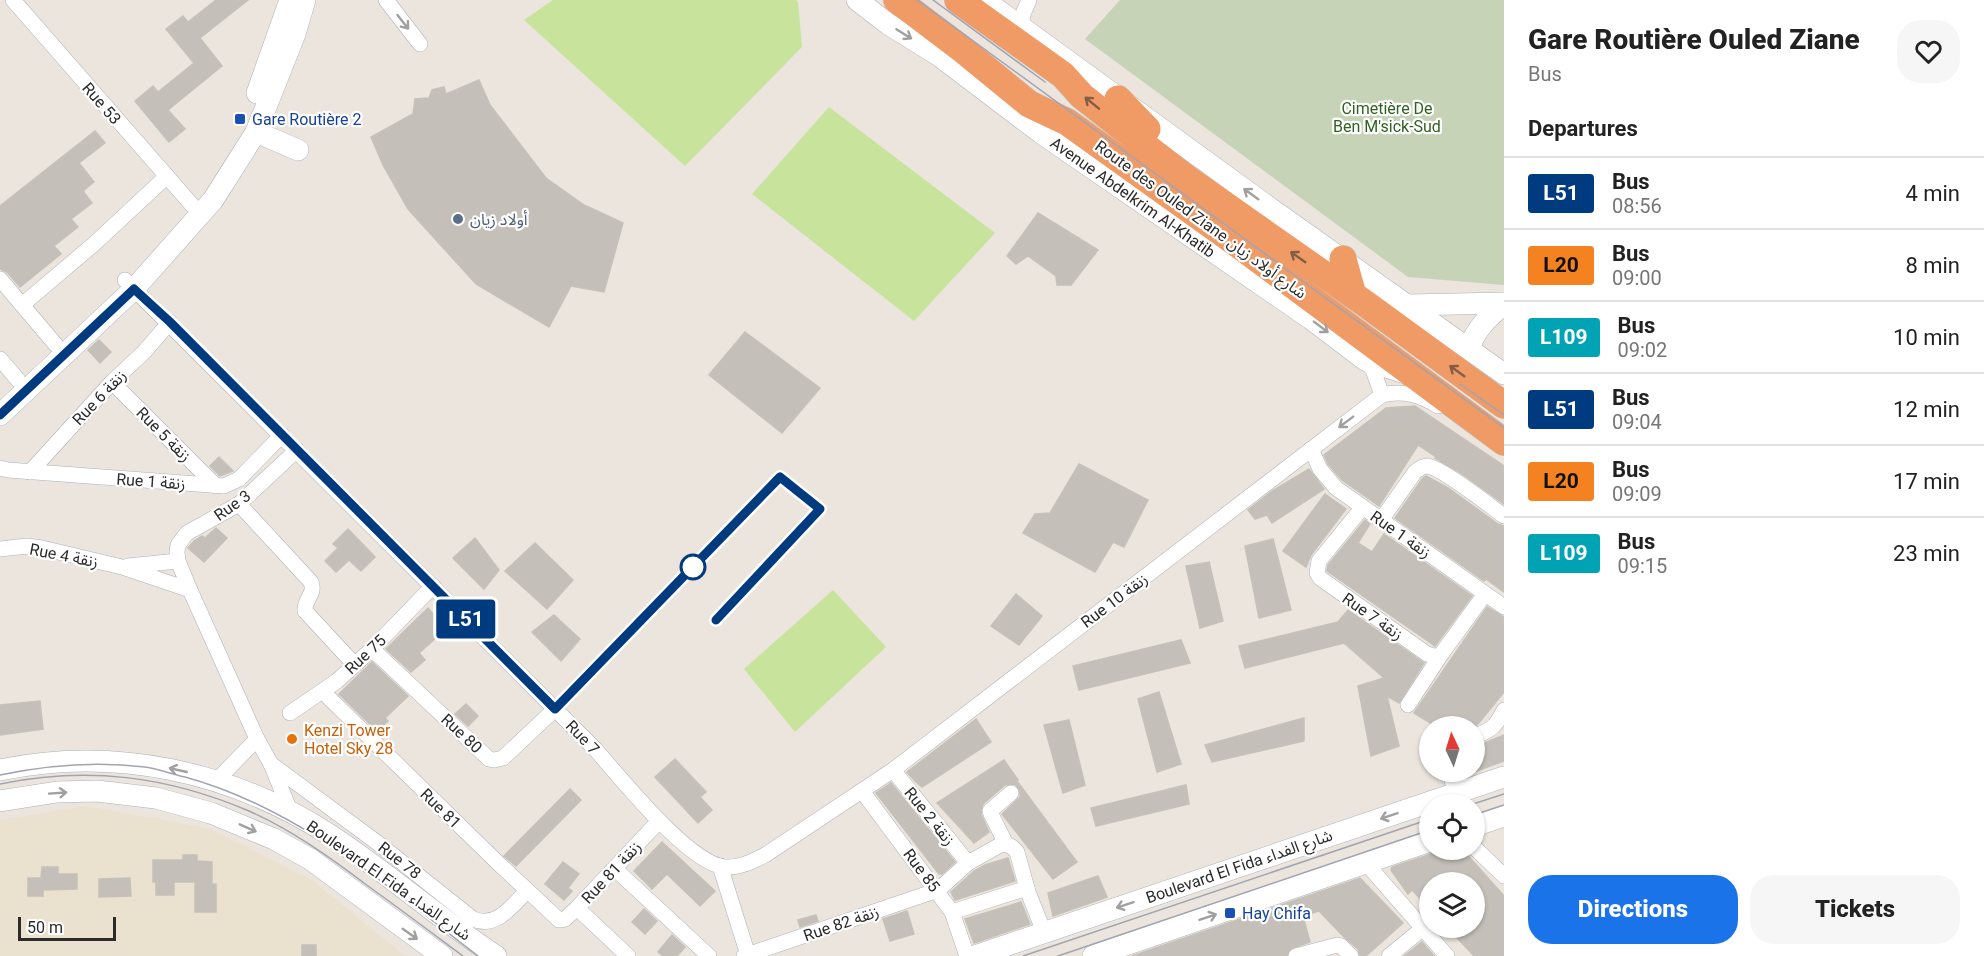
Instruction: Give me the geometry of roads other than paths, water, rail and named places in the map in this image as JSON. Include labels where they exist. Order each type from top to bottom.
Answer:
[{"type":"highway","name":"Route des Ouled Ziane شارع أولاد زيان","points":[[897,0],[1029,104],[1067,122],[1504,442]]},
{"type":"highway","name":"Route des Ouled Ziane شارع أولاد زيان","points":[[958,0],[1063,75],[1082,96],[1217,200],[1504,405]]},
{"type":"highway","points":[[1118,99],[1143,125],[1180,154],[1217,200]]},
{"type":"highway","points":[[1130,195],[1174,199]]},
{"type":"highway","points":[[1343,259],[1353,295]]},
{"type":"street","points":[[0,3],[4,0]]},
{"type":"street","name":"Rue 53","points":[[13,0],[192,205]]},
{"type":"street","points":[[0,398],[56,345],[130,285],[216,174],[247,121],[290,0]]},
{"type":"street","points":[[0,415],[213,200],[256,132],[291,45],[305,0]]},
{"type":"street","points":[[386,0],[420,44]]},
{"type":"street","name":"Avenue Abdelkrim Al-Khatib","points":[[857,0],[1365,360],[1419,378]]},
{"type":"street","points":[[984,0],[1118,99],[1504,374]]},
{"type":"street","points":[[1022,27],[1023,14],[1029,0]]},
{"type":"street","points":[[256,132],[298,150]]},
{"type":"street","points":[[22,305],[94,244],[166,176]]},
{"type":"street","points":[[0,279],[56,345]]},
{"type":"street","name":"Rue 7","points":[[130,285],[170,322],[596,749],[659,821],[702,858],[720,866]]},
{"type":"street","points":[[1408,305],[1504,304]]},
{"type":"street","points":[[1469,348],[1472,338],[1487,318],[1504,304]]},
{"type":"street","name":"Rue 6 زنقة","points":[[30,472],[170,322]]},
{"type":"street","points":[[0,359],[18,380]]},
{"type":"street","points":[[1365,360],[1373,370],[1382,394],[1398,392],[1416,394],[1435,405],[1504,456]]},
{"type":"street","name":"Rue 5 زنقة","points":[[112,382],[216,486]]},
{"type":"street","name":"Rue 10 زنقة","points":[[720,866],[746,864],[765,855],[893,770],[1382,394]]},
{"type":"street","name":"Rue 1 زنقة","points":[[2,472],[30,472],[216,486],[231,484],[238,479],[282,435]]},
{"type":"street","name":"Rue 1 زنقة","points":[[1311,449],[1328,480],[1362,508],[1504,607]]},
{"type":"street","name":"Rue 3","points":[[178,561],[178,545],[187,533],[239,504],[297,450]]},
{"type":"street","points":[[1381,520],[1415,472],[1427,466],[1446,475],[1504,516]]},
{"type":"street","points":[[239,504],[311,582],[313,592],[304,606],[309,616],[354,664]]},
{"type":"street","name":"Rue 7 زنقة","points":[[1362,508],[1318,561],[1317,573],[1320,578],[1427,654],[1438,657],[1442,653]]},
{"type":"street","name":"Rue 4 زنقة","points":[[2,548],[27,546],[122,567],[190,590]]},
{"type":"street","name":"Rue 4 زنقة","points":[[122,567],[178,561]]},
{"type":"street","name":"Rue 78","points":[[178,561],[291,813]]},
{"type":"street","name":"Rue 75","points":[[290,713],[323,692],[372,649],[434,586]]},
{"type":"street","points":[[1408,705],[1485,594]]},
{"type":"street","name":"Rue 80","points":[[372,649],[489,759],[503,758],[555,709]]},
{"type":"street","name":"Rue 81","points":[[323,692],[527,891],[561,921]]},
{"type":"street","points":[[1485,732],[1499,722],[1504,710]]},
{"type":"street","points":[[216,781],[258,739]]},
{"type":"street","name":"Boulevard El Fida شارع الفداء","points":[[0,770],[53,762],[123,762],[169,768],[267,799],[328,834],[496,956]]},
{"type":"street","name":"Rue 78","points":[[271,764],[340,814],[479,922],[495,921],[527,891]]},
{"type":"street","name":"Rue 2 زنقة","points":[[893,770],[968,863]]},
{"type":"street","name":"Boulevard El Fida شارع الفداء","points":[[975,956],[1504,777]]},
{"type":"street","points":[[1452,782],[1456,793]]},
{"type":"street","name":"Boulevard El Fida شارع الفداء","points":[[0,801],[48,793],[97,791],[156,798],[211,813],[274,839],[310,859],[442,956]]},
{"type":"street","name":"Rue 85","points":[[862,791],[938,890],[953,914],[967,956]]},
{"type":"street","points":[[1006,844],[990,811],[1011,793]]},
{"type":"street","points":[[328,834],[340,814]]},
{"type":"street","points":[[1485,822],[1504,816]]},
{"type":"street","name":"Rue 81 زنقة","points":[[561,921],[577,908],[659,821]]},
{"type":"street","points":[[938,890],[968,863],[1006,844],[1017,852],[1027,890],[1044,932]]},
{"type":"street","points":[[1093,956],[1419,845]]},
{"type":"street","points":[[1485,856],[1501,870]]},
{"type":"street","points":[[1365,862],[1419,925]]},
{"type":"street","points":[[720,866],[746,955]]},
{"type":"street","points":[[615,869],[709,956]]},
{"type":"street","name":"Rue 82 زنقة","points":[[746,955],[938,890]]},
{"type":"street","points":[[953,914],[1027,890]]},
{"type":"street","points":[[577,908],[628,956]]},
{"type":"street","points":[[1389,956],[1419,931]]},
{"type":"street","points":[[1430,938],[1447,956]]},
{"type":"street","points":[[1296,956],[1337,945],[1351,956]]},
{"type":"tram line","points":[[917,0],[1504,428]]},
{"type":"tram line","points":[[933,0],[1045,82]]},
{"type":"tram line","points":[[1460,384],[1504,415]]},
{"type":"tram line","points":[[0,775],[72,765],[127,765],[160,770],[226,791],[266,808],[340,852],[478,956]]},
{"type":"tram line","points":[[0,784],[32,779],[95,775],[157,782],[218,799],[249,811],[311,845],[463,956]]},
{"type":"tram line","points":[[1485,800],[1504,794]]},
{"type":"tram line","points":[[1485,811],[1504,805]]},
{"type":"tram line","points":[[1023,956],[1419,823]]},
{"type":"tram line","points":[[1058,956],[1419,834]]},
{"type":"place","name":"Gare Routière 2","points":[[240,119]]},
{"type":"place","name":"أولاد زيان","points":[[458,219]]},
{"type":"place","name":"Kenzi Tower Hotel Sky 28","points":[[292,739]]},
{"type":"place","name":"Hay Chifa","points":[[1230,913]]},
{"type":"park label","name":"Cimetière De Ben M'sick-Sud","points":[[1387,117]]}]
